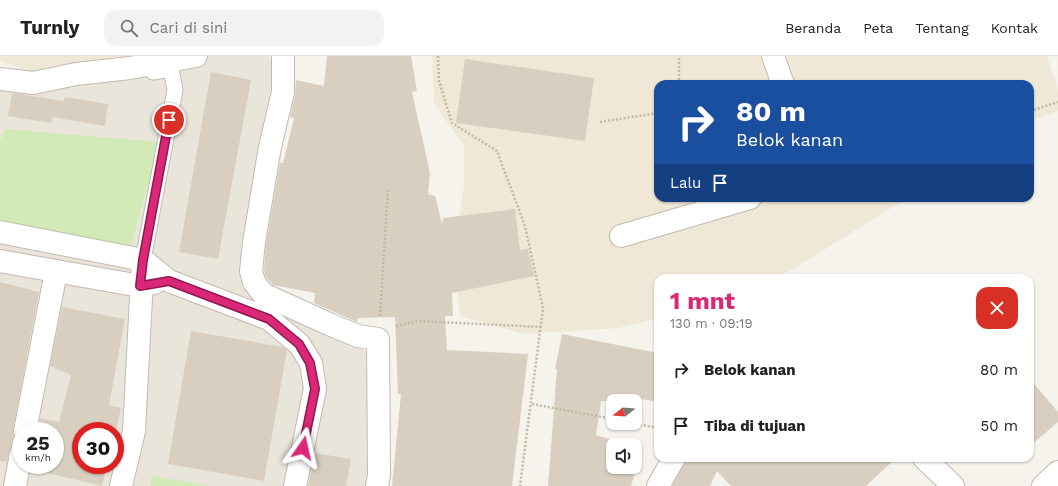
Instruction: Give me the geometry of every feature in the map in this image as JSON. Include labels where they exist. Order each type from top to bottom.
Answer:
[{"type":"street","points":[[0,78],[33,83],[76,74],[130,68],[196,56]]},
{"type":"street","points":[[283,56],[283,92],[270,147],[254,242],[251,272],[254,282],[263,294],[358,336],[378,339],[379,475],[377,486]]},
{"type":"street","points":[[773,56],[782,80]]},
{"type":"street","points":[[621,236],[736,202]]},
{"type":"street","points":[[0,232],[143,260],[169,281],[269,319],[299,344],[310,363],[315,389],[295,486]]},
{"type":"street","points":[[121,486],[134,431],[140,286],[143,260]]},
{"type":"street","points":[[0,261],[140,286],[169,281]]},
{"type":"street","points":[[28,422],[56,272]]},
{"type":"street","points":[[658,486],[672,462]]},
{"type":"street","points":[[928,462],[953,486]]},
{"type":"street","points":[[1043,486],[1058,472]]},
{"type":"street","points":[[15,486],[17,474]]},
{"type":"lane","points":[[0,84],[26,89],[172,69],[175,90],[143,260]]},
{"type":"path","points":[[438,56],[439,81],[452,122],[496,151],[502,164],[525,226],[543,308],[532,404],[520,486]]},
{"type":"path","points":[[679,56],[679,80]]},
{"type":"path","points":[[1034,110],[1058,102]]},
{"type":"path","points":[[600,122],[654,114]]},
{"type":"path","points":[[378,339],[388,189]]},
{"type":"path","points":[[378,339],[398,324],[418,321],[541,326]]},
{"type":"path","points":[[532,404],[606,418]]},
{"type":"path","points":[[642,425],[654,427]]},
{"type":"shaded area","points":[[0,56],[151,56],[31,72],[0,61]]},
{"type":"shaded area","points":[[183,56],[268,56],[276,63],[242,279],[260,305],[370,353],[369,486],[0,486],[0,76]]},
{"type":"shaded area","points":[[432,56],[1047,56],[1058,90],[1058,111],[1034,120],[1034,80],[654,80],[654,202],[901,202],[790,271],[782,274],[654,274],[654,319],[619,328],[524,334],[460,316],[454,251],[464,185],[464,146],[434,103]]},
{"type":"green space","points":[[5,129],[160,142],[131,245],[0,225],[0,141]]},
{"type":"green space","points":[[152,476],[211,486],[150,486]]},
{"type":"building","points":[[327,56],[411,56],[417,91],[412,92],[430,173],[428,194],[435,196],[442,224],[443,218],[515,209],[520,250],[528,249],[534,276],[452,293],[453,316],[445,316],[447,350],[528,354],[512,486],[392,486],[401,394],[398,394],[395,317],[358,318],[357,322],[314,303],[315,293],[273,285],[265,276],[266,244],[280,163],[283,163],[294,118],[290,117],[295,95],[296,80],[324,86]]},
{"type":"building","points":[[465,59],[594,78],[585,141],[456,123]]},
{"type":"building","points":[[211,72],[251,80],[218,259],[179,252]]},
{"type":"building","points":[[12,93],[64,101],[65,97],[108,104],[105,126],[52,117],[51,123],[8,116]]},
{"type":"building","points":[[0,282],[39,292],[14,422],[12,422],[12,446],[7,462],[0,461]]},
{"type":"building","points":[[62,307],[125,319],[109,405],[121,408],[118,422],[72,422],[72,474],[105,474],[102,486],[52,474],[64,474],[64,422],[59,422],[71,375],[50,366]]},
{"type":"building","points":[[191,331],[283,347],[287,350],[264,481],[168,464]]},
{"type":"building","points":[[562,334],[654,352],[654,401],[642,399],[642,394],[606,394],[606,401],[601,401],[596,435],[606,438],[606,474],[635,474],[631,486],[548,486],[557,369],[555,369]]},
{"type":"building","points":[[1034,384],[1058,412],[1058,422],[1034,443]]},
{"type":"building","points":[[40,418],[59,422],[39,422]]},
{"type":"building","points":[[315,453],[351,459],[346,486],[308,486]]},
{"type":"building","points":[[684,462],[892,462],[866,486],[731,486],[717,471],[710,486],[672,486]]},
{"type":"route","points":[[169,120],[143,260],[140,286],[169,281],[246,309],[269,319],[299,344],[310,363],[315,389],[303,448]]}]
